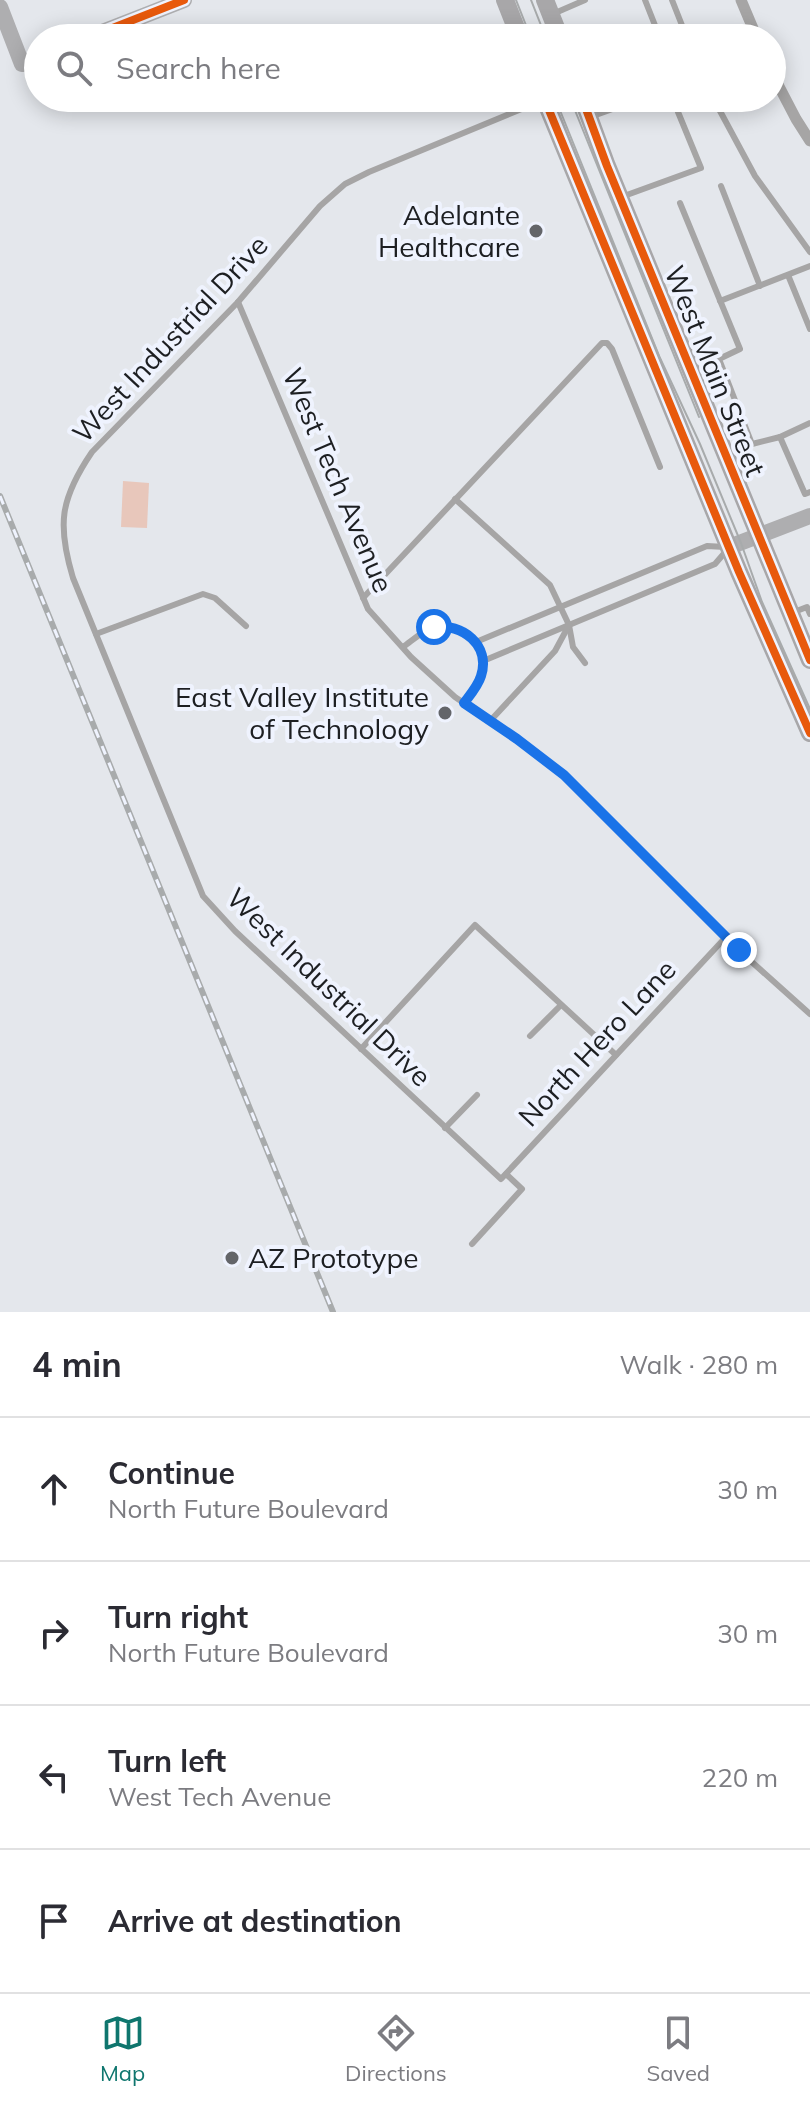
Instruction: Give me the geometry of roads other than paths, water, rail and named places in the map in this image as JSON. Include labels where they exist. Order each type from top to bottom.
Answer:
[{"type":"main road","points":[[505,0],[514,24]]},
{"type":"main road","name":"West Main Street","points":[[550,112],[744,542],[803,612],[809,654]]},
{"type":"main road","name":"West Main Street","points":[[587,112],[810,733]]},
{"type":"street","points":[[123,24],[184,0]]},
{"type":"street","points":[[741,0],[751,24]]},
{"type":"street","points":[[0,7],[24,63]]},
{"type":"street","points":[[786,100],[810,141]]},
{"type":"street","points":[[744,542],[810,516]]},
{"type":"lane","points":[[548,8],[585,0]]},
{"type":"lane","points":[[645,0],[654,24]]},
{"type":"lane","points":[[672,0],[681,24]]},
{"type":"lane","name":"West Industrial Drive","points":[[504,1177],[445,1128],[235,931],[203,896],[73,578],[64,546],[62,518],[80,471],[92,452],[238,302],[320,206],[345,184],[369,172],[513,112]]},
{"type":"lane","points":[[589,117],[603,112]]},
{"type":"lane","points":[[620,198],[701,168],[678,112]]},
{"type":"lane","points":[[721,112],[755,176],[810,252]]},
{"type":"lane","points":[[721,186],[760,286]]},
{"type":"lane","points":[[680,203],[740,349],[719,359],[752,444],[780,437],[810,423]]},
{"type":"lane","points":[[720,301],[810,266]]},
{"type":"lane","points":[[788,275],[810,329]]},
{"type":"lane","name":"West Tech Avenue","points":[[238,302],[368,609],[455,697],[564,775],[725,938],[810,1014]]},
{"type":"lane","points":[[363,598],[602,343],[607,343],[612,349],[660,467]]},
{"type":"lane","points":[[780,437],[805,494],[810,492]]},
{"type":"lane","points":[[455,499],[550,585],[569,625],[573,647],[585,663]]},
{"type":"lane","points":[[476,642],[707,546],[744,542]]},
{"type":"lane","points":[[483,661],[715,564],[744,542]]},
{"type":"lane","points":[[96,634],[203,594],[215,598],[246,626]]},
{"type":"lane","points":[[491,720],[555,651],[569,625]]},
{"type":"lane","points":[[403,647],[434,627],[446,626],[468,634],[476,642],[483,661],[483,672],[464,703]]},
{"type":"lane","points":[[361,1049],[475,925],[616,1055]]},
{"type":"lane","name":"North Hero Lane","points":[[504,1177],[725,938]]},
{"type":"lane","points":[[530,1036],[561,1005]]},
{"type":"lane","points":[[445,1128],[477,1095]]},
{"type":"lane","points":[[472,1244],[522,1189],[504,1177]]},
{"type":"tram line","points":[[516,0],[525,24]]},
{"type":"tram line","points":[[531,0],[540,24]]},
{"type":"tram line","points":[[561,112],[660,358],[700,444],[762,602],[810,709]]},
{"type":"tram line","points":[[576,112],[699,417]]},
{"type":"railway","points":[[0,496],[333,1312]]},
{"type":"place","name":"Adelante Healthcare","points":[[536,231]]},
{"type":"place","name":"East Valley Institute of Technology","points":[[445,713]]},
{"type":"place","name":"AZ Prototype","points":[[232,1258]]}]
